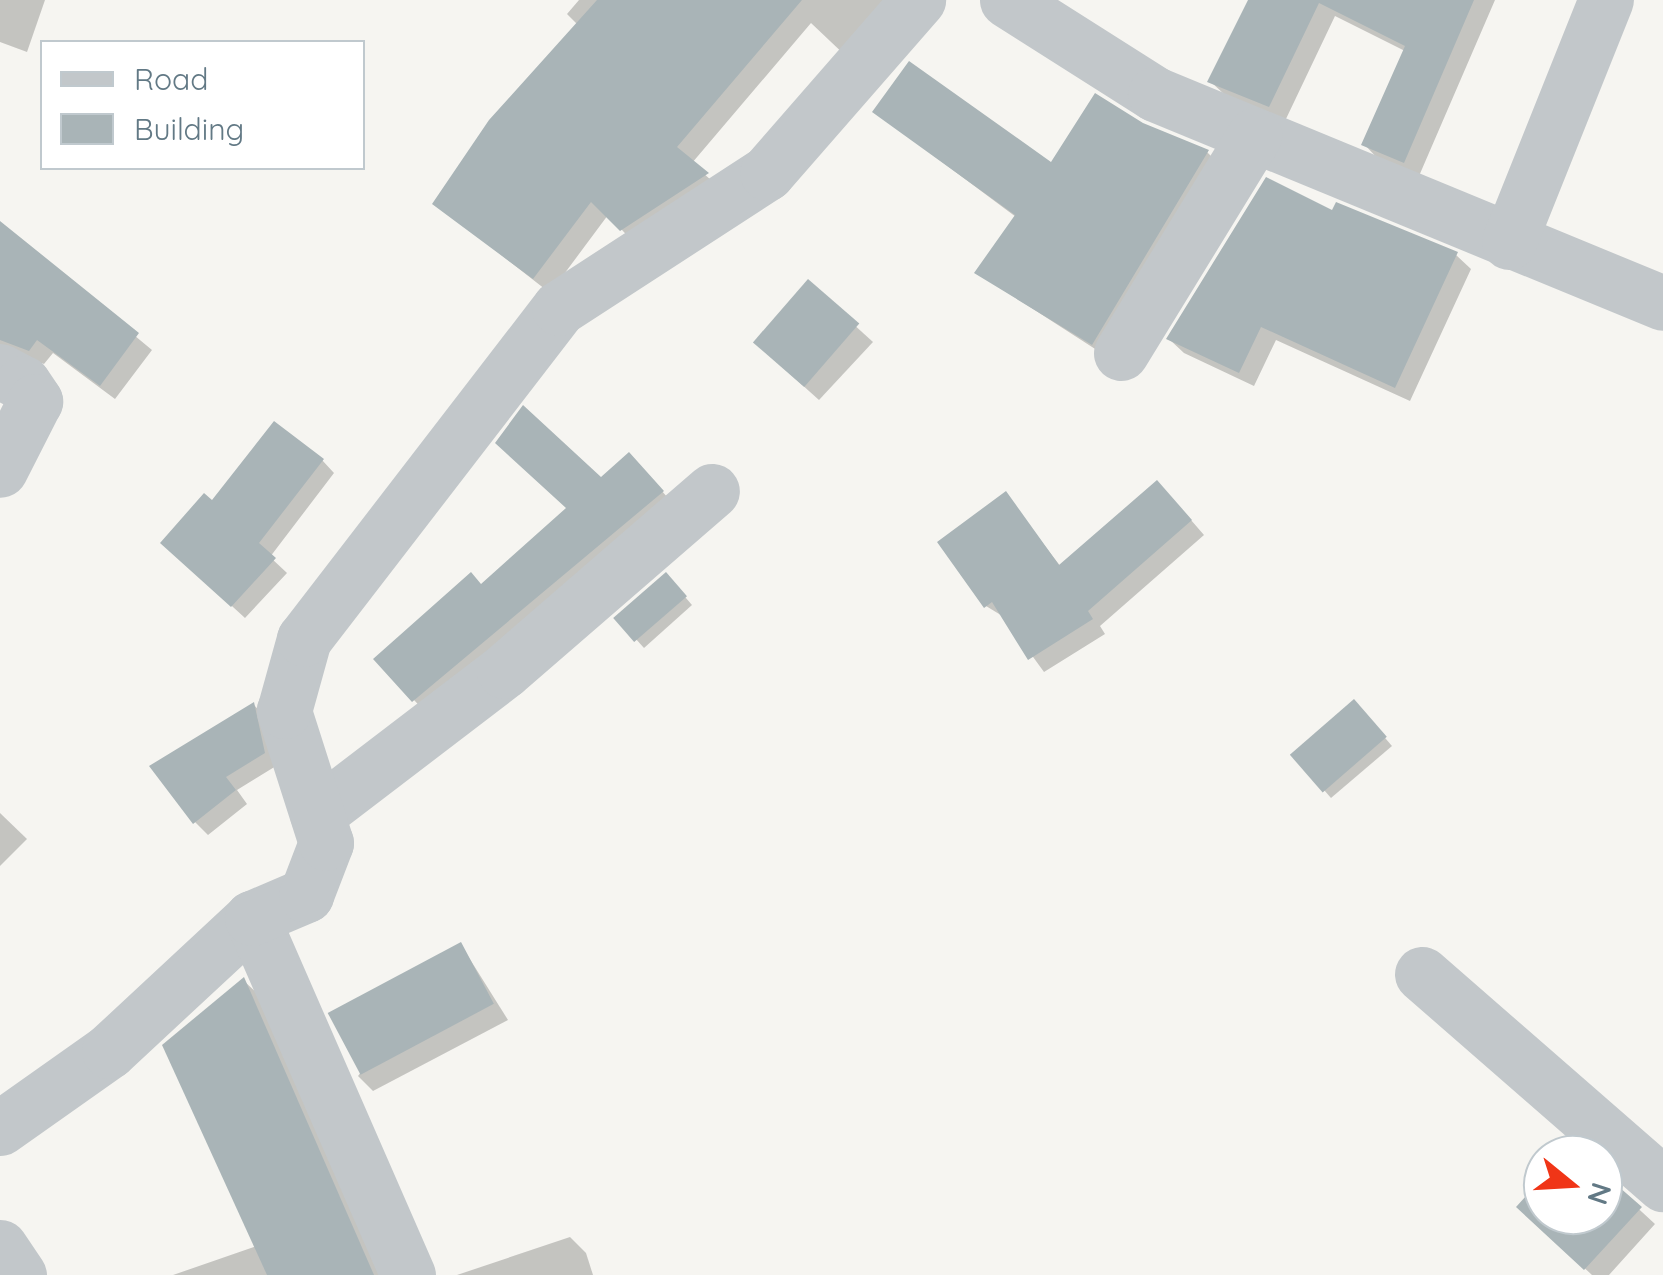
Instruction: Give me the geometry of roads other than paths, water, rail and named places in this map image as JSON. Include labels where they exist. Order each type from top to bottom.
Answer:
[{"type":"street","points":[[0,1128],[109,1050],[252,918],[306,895],[326,843],[284,711],[304,639],[559,308],[766,173],[918,0]]},
{"type":"street","points":[[1008,0],[1156,94],[1663,302]]},
{"type":"street","points":[[1509,242],[1606,0]]},
{"type":"street","points":[[1120,353],[1254,136]]},
{"type":"street","points":[[0,371],[22,383],[35,402],[0,470]]},
{"type":"street","points":[[317,814],[504,671],[712,492]]},
{"type":"street","points":[[252,918],[408,1275]]},
{"type":"street","points":[[1422,974],[1663,1184]]},
{"type":"street","points":[[0,1247],[19,1275]]}]
